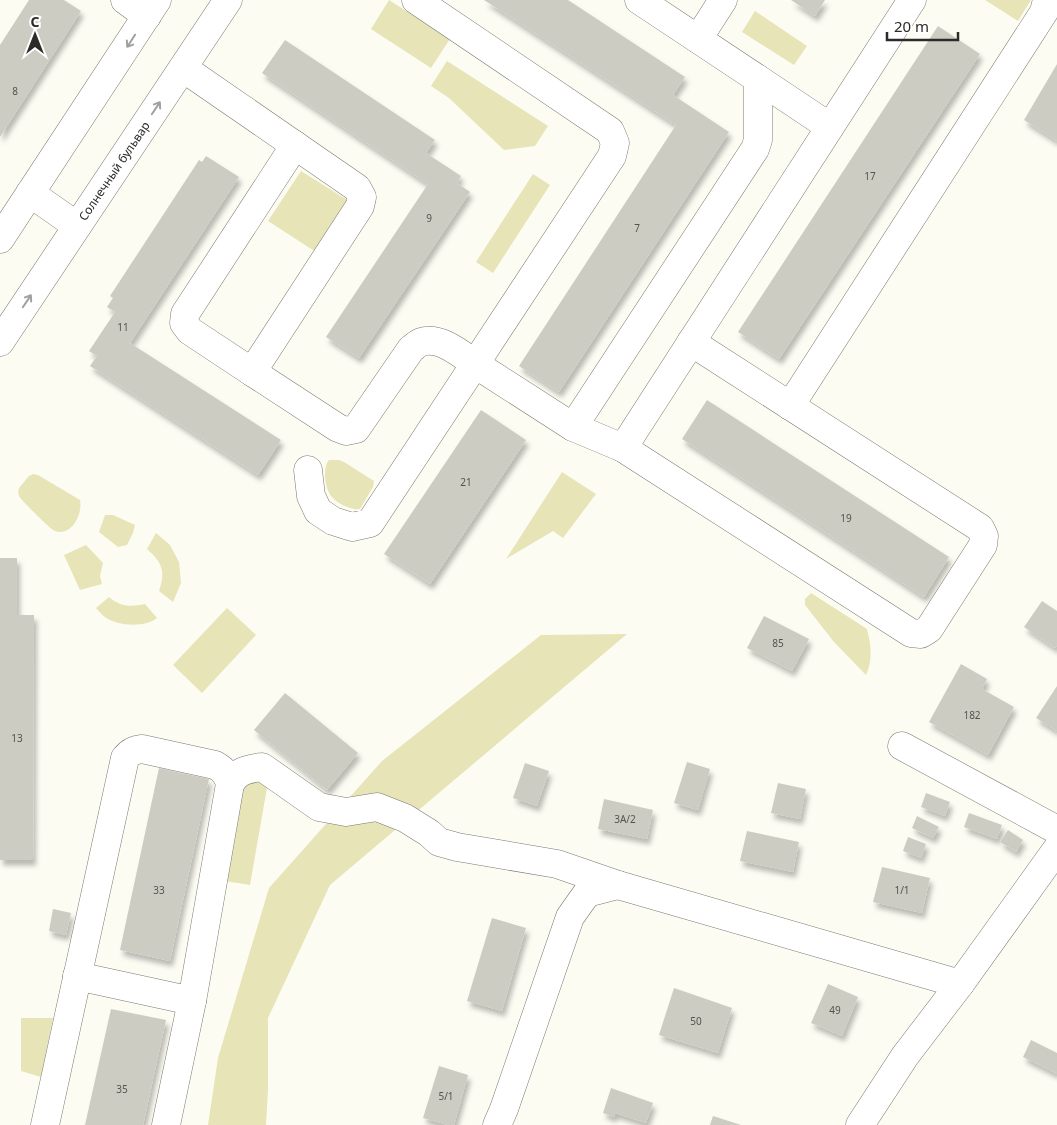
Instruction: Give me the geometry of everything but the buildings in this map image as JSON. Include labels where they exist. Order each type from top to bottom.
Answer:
[{"type":"street","points":[[0,239],[152,8],[125,0]]},
{"type":"street","name":"Солнечный бульвар","points":[[0,342],[228,0]]},
{"type":"street","points":[[308,470],[311,496],[318,511],[333,521],[352,527],[370,523],[612,156],[615,143],[610,131],[416,0]]},
{"type":"street","points":[[638,0],[830,127]]},
{"type":"street","points":[[698,39],[723,0]]},
{"type":"street","points":[[623,448],[912,0]]},
{"type":"street","points":[[790,406],[1044,12],[1047,0]]},
{"type":"street","points":[[183,68],[357,188],[362,197],[360,206],[252,372]]},
{"type":"street","points":[[573,427],[755,149],[759,128],[758,79]]},
{"type":"street","points":[[295,145],[186,314],[184,323],[190,331],[338,428],[346,431],[356,429],[411,348],[421,342],[437,341],[450,347],[573,427],[623,448],[911,633],[921,634],[929,629],[983,545],[984,536],[980,528],[691,342]]},
{"type":"street","points":[[30,193],[77,226]]},
{"type":"street","points":[[902,746],[1057,830]]},
{"type":"street","points":[[45,1125],[125,758],[129,753],[142,749],[215,765],[223,769],[228,776],[230,784]]},
{"type":"street","points":[[166,1125],[192,1002],[230,784],[235,776],[245,769],[262,767],[319,807],[346,812],[377,807],[405,818],[429,833],[439,842],[457,847],[557,864],[618,885],[960,984]]},
{"type":"street","points":[[860,1125],[905,1056],[960,984],[1057,849]]},
{"type":"street","points":[[497,1125],[504,1110],[570,917],[586,893],[618,885]]},
{"type":"street","points":[[77,976],[192,1002]]},
{"type":"shaded area","points":[[389,0],[450,39],[431,68],[371,29]]},
{"type":"shaded area","points":[[985,0],[1031,0],[1018,21]]},
{"type":"shaded area","points":[[755,11],[807,46],[794,65],[742,32]]},
{"type":"shaded area","points":[[447,61],[548,126],[535,146],[504,150],[449,98],[431,86]]},
{"type":"shaded area","points":[[301,171],[352,203],[319,254],[268,221]]},
{"type":"shaded area","points":[[533,174],[550,185],[493,273],[476,262]]},
{"type":"shaded area","points":[[329,460],[344,462],[374,481],[373,487],[360,509],[344,506],[331,496],[325,478]]},
{"type":"shaded area","points":[[562,472],[596,494],[563,538],[553,531],[506,559]]},
{"type":"shaded area","points":[[33,474],[38,475],[80,500],[78,517],[75,523],[66,531],[61,532],[52,529],[19,496],[19,488]]},
{"type":"shaded area","points":[[105,515],[113,515],[135,525],[127,545],[118,547],[99,532]]},
{"type":"shaded area","points":[[156,533],[170,545],[179,562],[181,583],[173,602],[159,591],[162,578],[161,568],[156,558],[147,549]]},
{"type":"shaded area","points":[[86,545],[103,563],[100,576],[102,584],[80,590],[64,555]]},
{"type":"shaded area","points":[[811,593],[867,629],[871,652],[870,664],[866,675],[834,642],[805,605],[805,599]]},
{"type":"shaded area","points":[[109,597],[117,603],[126,605],[145,604],[157,618],[146,623],[131,625],[110,620],[96,608]]},
{"type":"shaded area","points":[[227,608],[256,635],[202,693],[173,665]]},
{"type":"shaded area","points":[[627,634],[330,885],[268,1018],[266,1125],[208,1125],[218,1058],[269,888],[382,761],[541,635]]},
{"type":"shaded area","points":[[243,778],[268,782],[250,885],[225,881]]},
{"type":"shaded area","points":[[21,1018],[53,1018],[41,1077],[21,1071]]}]
